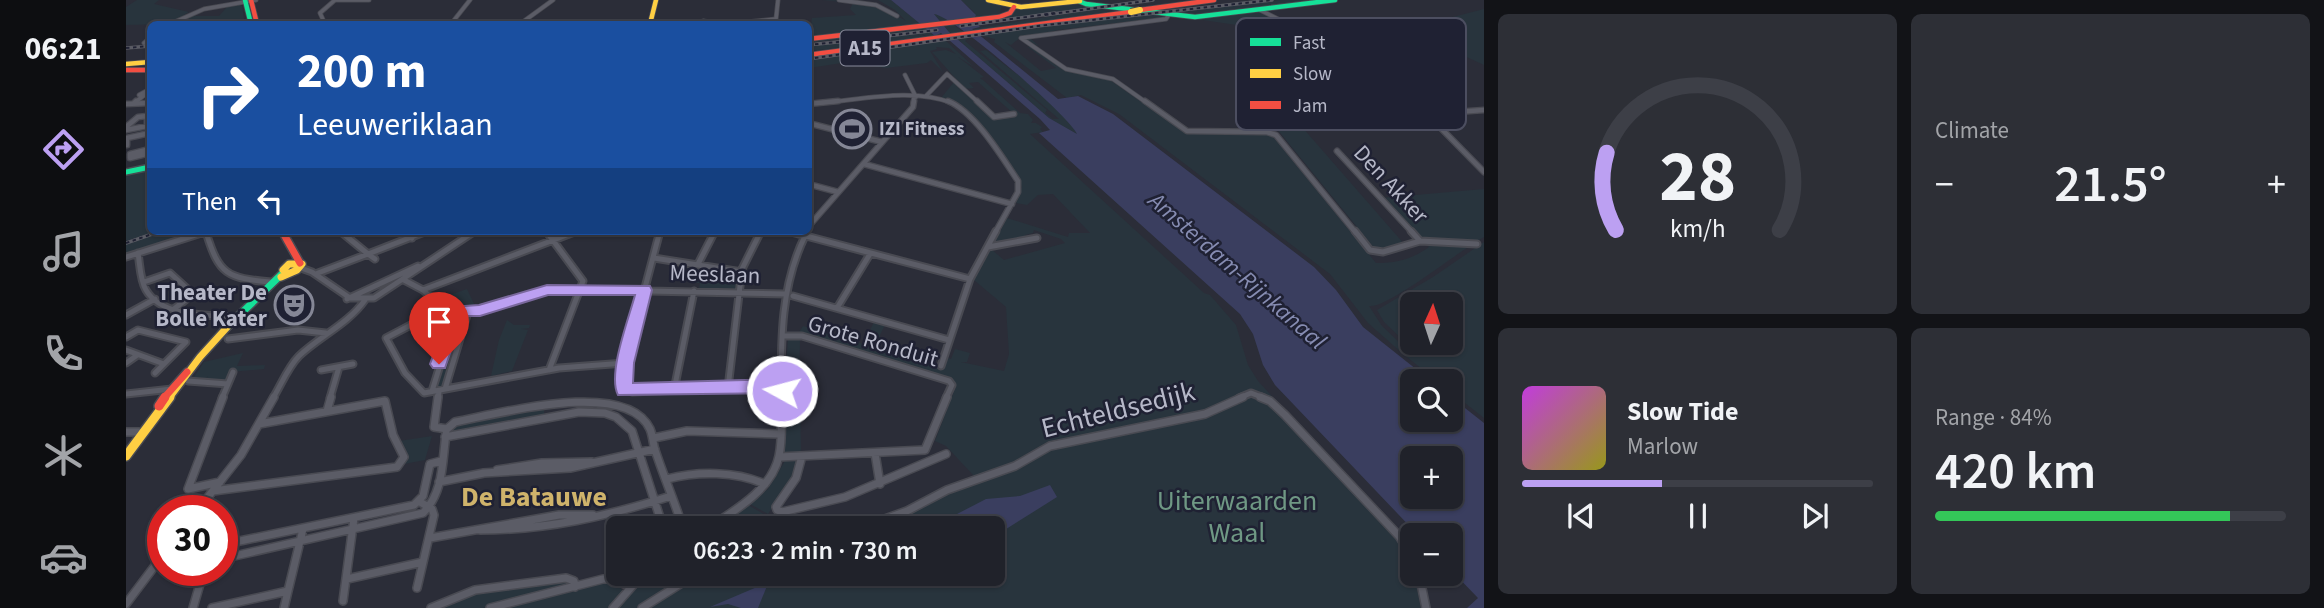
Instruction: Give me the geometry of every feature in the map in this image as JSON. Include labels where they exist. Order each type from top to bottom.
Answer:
[{"type":"main road","points":[[651,21],[656,0]]},
{"type":"main road","name":"A15","points":[[812,54],[1198,0]]},
{"type":"main road","name":"A15","points":[[1132,10],[1214,0]]},
{"type":"main road","points":[[812,39],[905,30],[990,18],[1010,8],[1078,1],[1168,16],[1195,17],[1335,0]]},
{"type":"main road","points":[[250,1],[251,21]]},
{"type":"main road","points":[[250,1],[256,21]]},
{"type":"main road","points":[[989,1],[1010,8]]},
{"type":"main road","points":[[126,68],[147,68]]},
{"type":"main road","points":[[126,172],[147,168]]},
{"type":"main road","points":[[126,449],[210,346],[271,282],[294,268],[294,250],[283,235]]},
{"type":"main road","points":[[126,456],[174,389]]},
{"type":"street","points":[[324,21],[320,13],[335,0],[369,0]]},
{"type":"street","points":[[453,21],[470,0]]},
{"type":"street","points":[[524,21],[553,0]]},
{"type":"street","points":[[747,21],[776,19],[778,0]]},
{"type":"street","points":[[839,0],[876,5],[897,16]]},
{"type":"street","points":[[176,21],[195,11],[250,1]]},
{"type":"street","points":[[1260,10],[1276,18]]},
{"type":"street","name":"Den Akker","points":[[1168,16],[1166,19],[1021,38],[1065,68],[1112,79],[1187,131],[1267,132],[1276,135],[1368,248],[1383,252],[1420,241],[1477,244]]},
{"type":"street","points":[[812,224],[913,107],[915,97],[905,75]]},
{"type":"street","points":[[926,96],[947,75],[993,117],[1014,114]]},
{"type":"street","points":[[134,103],[147,93]]},
{"type":"street","points":[[812,104],[926,96],[958,106],[1014,176],[1019,189],[970,279],[940,366]]},
{"type":"street","points":[[126,104],[147,103]]},
{"type":"street","points":[[1466,111],[1484,110]]},
{"type":"street","points":[[146,116],[146,125],[126,129],[138,117],[146,116]]},
{"type":"street","points":[[812,124],[882,142]]},
{"type":"street","points":[[1446,130],[1484,172]]},
{"type":"street","points":[[127,145],[127,138],[147,134]]},
{"type":"street","name":"Den Akker","points":[[1337,151],[1420,241]]},
{"type":"street","points":[[864,164],[1012,205]]},
{"type":"street","points":[[812,185],[838,192]]},
{"type":"street","points":[[812,216],[817,218]]},
{"type":"street","points":[[812,234],[870,254],[970,279]]},
{"type":"street","points":[[126,257],[194,235]]},
{"type":"street","points":[[208,235],[214,261],[225,274],[240,280],[271,282]]},
{"type":"street","points":[[345,235],[375,259]]},
{"type":"street","points":[[408,235],[412,238]]},
{"type":"street","points":[[317,273],[419,235]]},
{"type":"street","points":[[294,268],[317,273],[347,299],[365,300],[382,295],[470,235]]},
{"type":"street","points":[[549,235],[583,281],[549,370]]},
{"type":"street","points":[[424,290],[567,235]]},
{"type":"street","points":[[659,235],[625,363],[623,388],[626,392],[782,386]]},
{"type":"street","points":[[698,264],[713,235]]},
{"type":"street","points":[[728,388],[742,272],[759,235]]},
{"type":"street","points":[[726,516],[758,494],[774,472],[779,457],[786,294],[792,261],[804,235]]},
{"type":"street","points":[[988,247],[1037,238]]},
{"type":"street","points":[[138,253],[147,292],[155,299],[174,309],[234,321]]},
{"type":"street","points":[[837,308],[870,254]]},
{"type":"street","points":[[654,258],[742,272]]},
{"type":"street","points":[[347,299],[418,266]]},
{"type":"street","points":[[144,282],[170,273],[193,294],[174,309]]},
{"type":"street","points":[[404,280],[424,290],[443,308],[386,338],[405,373],[425,393],[549,370],[625,363]]},
{"type":"street","name":"Meeslaan","points":[[443,308],[468,312],[540,291],[580,288],[786,294]]},
{"type":"street","points":[[674,390],[694,291]]},
{"type":"street","points":[[793,296],[948,340]]},
{"type":"street","points":[[126,315],[155,299]]},
{"type":"street","points":[[210,495],[259,424],[292,364],[326,333],[354,315],[365,300]]},
{"type":"street","points":[[457,311],[433,427],[446,433],[585,411],[604,413],[625,422],[641,454],[659,516]]},
{"type":"street","points":[[439,391],[468,312]]},
{"type":"street","points":[[126,337],[138,330],[186,342],[155,373]]},
{"type":"street","points":[[228,339],[298,330],[326,333]]},
{"type":"street","name":"Grote Ronduit","points":[[783,335],[802,337],[951,383],[925,450],[876,453]]},
{"type":"street","points":[[126,350],[136,356],[164,364]]},
{"type":"street","points":[[126,362],[136,356]]},
{"type":"street","points":[[321,370],[353,364]]},
{"type":"street","points":[[327,411],[339,366]]},
{"type":"street","points":[[220,482],[188,489],[233,372]]},
{"type":"street","points":[[188,381],[228,384]]},
{"type":"street","points":[[126,394],[174,389]]},
{"type":"street","name":"Echteldsedijk","points":[[891,516],[947,489],[1015,466],[1050,446],[1205,414],[1251,393],[1270,401],[1285,415],[1400,538]]},
{"type":"street","points":[[238,555],[414,516],[430,507],[435,500],[446,433],[455,422],[583,400],[612,403],[631,411],[643,421],[654,438],[655,449],[679,516]]},
{"type":"street","points":[[213,491],[397,467],[404,457],[393,435],[385,401],[259,424]]},
{"type":"street","points":[[604,413],[612,403]]},
{"type":"street","points":[[549,406],[549,418]]},
{"type":"street","points":[[654,438],[687,431],[781,434]]},
{"type":"street","points":[[126,432],[139,432]]},
{"type":"street","points":[[439,482],[512,466],[577,461],[603,463],[655,449]]},
{"type":"street","points":[[779,457],[876,453],[880,484]]},
{"type":"street","points":[[802,456],[796,478],[777,510],[782,512],[830,501],[880,484],[946,454]]},
{"type":"street","points":[[420,502],[428,468],[433,463],[442,461]]},
{"type":"street","points":[[667,479],[676,476],[713,475],[756,479],[765,484]]},
{"type":"street","points":[[430,538],[559,515],[622,512],[671,496]]},
{"type":"street","points":[[238,541],[420,502],[430,507],[434,515],[417,588]]},
{"type":"street","points":[[343,601],[354,518]]},
{"type":"street","points":[[284,608],[303,529]]},
{"type":"street","points":[[347,579],[423,562]]},
{"type":"street","points":[[126,604],[147,575]]},
{"type":"street","points":[[431,608],[475,590],[566,578],[574,581],[575,587]]},
{"type":"street","points":[[489,608],[611,579],[632,587],[613,608]]},
{"type":"street","points":[[193,608],[199,586]]},
{"type":"street","points":[[642,608],[677,586]]},
{"type":"street","points":[[1421,586],[1426,608]]},
{"type":"street","points":[[212,608],[288,591]]},
{"type":"green space","points":[[137,0],[159,0],[154,4],[189,12],[174,21],[147,21],[147,25],[126,25],[126,7]]},
{"type":"green space","points":[[822,0],[866,4],[906,21],[895,10],[878,0],[891,0],[935,36],[927,37],[920,32],[930,42],[945,40],[974,67],[958,57],[984,77],[980,78],[1020,113],[1028,114],[1033,120],[1031,123],[1042,127],[1040,129],[1043,132],[1030,134],[1204,293],[1210,295],[1236,325],[1248,365],[1258,381],[1290,416],[1267,396],[1250,391],[1202,413],[1145,422],[1049,444],[1003,468],[974,476],[946,446],[935,441],[956,386],[952,381],[798,334],[803,326],[863,344],[874,322],[885,325],[880,335],[879,349],[942,367],[946,357],[951,359],[955,349],[970,353],[967,362],[961,362],[1004,371],[1009,354],[1006,307],[974,280],[991,249],[1004,260],[1065,243],[1061,239],[1034,230],[1033,233],[1025,235],[1028,238],[993,245],[1007,218],[1068,237],[1069,233],[1090,233],[1053,194],[1038,195],[1027,205],[1016,203],[1022,187],[1018,178],[963,108],[941,98],[954,82],[994,119],[1014,114],[978,82],[969,83],[974,88],[965,89],[932,52],[946,50],[956,54],[949,48],[936,47],[937,49],[930,51],[943,72],[931,60],[927,63],[886,68],[848,62],[812,68],[812,56],[928,42],[898,41],[812,51],[812,46],[919,34],[917,31],[812,43],[915,30],[912,27],[812,37],[812,18],[856,15],[850,9],[853,3]]},
{"type":"green space","points":[[961,0],[985,0],[1002,6],[999,15],[988,17],[991,20],[1006,18],[1018,8],[1070,4],[1094,7],[977,23],[974,12]]},
{"type":"green space","points":[[1280,0],[1320,0],[1192,16],[1165,13]]},
{"type":"green space","points":[[239,4],[242,6],[244,21],[176,21],[184,16],[219,16],[226,8],[220,6]]},
{"type":"green space","points":[[1103,8],[1118,10],[976,32],[971,29]]},
{"type":"green space","points":[[1484,9],[1484,65],[1466,57],[1466,18],[1449,18]]},
{"type":"green space","points":[[1259,12],[1272,18],[1236,18],[1236,25],[1196,19]]},
{"type":"green space","points":[[934,14],[939,14],[970,37],[965,41],[1047,110],[1045,113],[1053,119],[1059,119],[980,51],[986,50],[1036,89],[1061,111],[1077,134],[1049,118],[949,32]]},
{"type":"green space","points":[[1150,14],[1166,17],[1058,30],[1030,38],[1039,46],[1022,39],[1022,36],[1011,45],[1005,42],[1041,71],[1056,68],[1028,47],[1033,46],[1066,71],[1107,78],[1186,133],[1271,134],[1376,263],[1398,261],[1417,255],[1429,247],[1426,243],[1473,244],[1404,291],[1378,305],[1369,306],[1382,326],[1400,343],[1400,351],[1368,323],[1330,274],[1119,114],[1081,95],[1067,98],[994,42],[995,39],[979,35]]},
{"type":"green space","points":[[1278,130],[1305,130],[1405,245],[1375,249]]},
{"type":"green space","points":[[147,170],[147,234],[126,241],[126,174]]},
{"type":"green space","points":[[1484,189],[1484,237],[1477,241],[1420,238],[1381,198]]},
{"type":"green space","points":[[152,235],[191,235],[126,256],[126,244]]},
{"type":"green space","points":[[1484,242],[1484,418],[1463,401],[1463,369],[1422,369],[1404,355],[1463,355],[1463,292],[1408,292]]},
{"type":"green space","points":[[689,266],[738,274],[737,289],[699,288],[700,283],[694,283],[696,274],[685,273]]},
{"type":"green space","points":[[467,289],[476,308],[458,308],[438,299]]},
{"type":"green space","points":[[1400,296],[1400,337],[1384,322],[1377,310]]},
{"type":"green space","points":[[458,313],[465,313],[444,385],[435,387]]},
{"type":"green space","points":[[507,320],[514,325],[530,325],[529,328],[521,329],[528,330],[512,371],[491,376],[499,340]]},
{"type":"green space","points":[[788,339],[800,340],[799,388],[784,388]]},
{"type":"green space","points":[[243,353],[237,366],[265,365],[264,369],[230,372],[226,380],[206,380],[208,376],[204,381],[192,380],[204,362]]},
{"type":"green space","points":[[795,390],[800,394],[801,453],[785,453],[785,393],[794,393]]},
{"type":"green space","name":"Uiterwaarden Waal","points":[[1250,395],[1268,401],[1395,534],[1400,543],[1400,586],[1417,586],[1421,608],[645,608],[679,586],[1005,586],[1005,516],[900,516],[959,487],[1007,473],[1052,449],[1142,427],[1187,420]]},
{"type":"green space","points":[[544,409],[544,417],[451,434],[453,425]]},
{"type":"green space","points":[[432,436],[425,460],[404,464],[406,455],[399,441]]},
{"type":"green space","points":[[798,460],[797,470],[768,514],[750,504],[768,489],[785,461]]},
{"type":"green space","points":[[748,505],[767,516],[732,516]]},
{"type":"green space","points":[[570,581],[572,585],[483,608],[434,608],[471,592]]},
{"type":"green space","points":[[606,582],[606,586],[619,586],[623,591],[609,608],[509,608]]},
{"type":"green space","points":[[639,586],[673,586],[638,608],[618,608]]},
{"type":"water","name":"Amsterdam-Rijnkanaal","points":[[891,0],[961,0],[976,15],[974,19],[980,27],[972,29],[1058,99],[1078,96],[1113,114],[1314,267],[1336,290],[1363,327],[1416,369],[1400,369],[1400,432],[1463,432],[1463,406],[1484,423],[1484,608],[1467,608],[1478,598],[1463,582],[1463,523],[1407,523],[1275,385],[1263,365],[1253,334],[1240,314],[1039,133],[1050,130],[941,33],[935,36]],"holes":[[[934,14],[946,19],[1010,68],[1054,108],[1077,134],[1049,118],[949,32]]]},
{"type":"water","points":[[1050,485],[1057,497],[1005,530],[1005,516],[953,516],[986,499],[1020,496]]},
{"type":"water","points":[[759,586],[767,586],[758,608],[741,608],[728,604],[710,607]]},
{"type":"railway","points":[[1045,15],[1153,0]]},
{"type":"railway","points":[[812,58],[1038,26],[1272,0]]},
{"type":"railway","points":[[961,26],[1055,13]]},
{"type":"railway","points":[[878,37],[937,30]]},
{"type":"railway","points":[[812,45],[886,37]]},
{"type":"railway","points":[[126,48],[147,46]]},
{"type":"railway","points":[[126,243],[149,235]]},
{"type":"traffic: fast","points":[[245,0],[250,21]]},
{"type":"traffic: fast","points":[[1076,0],[1086,4],[1195,17],[1335,0]]},
{"type":"traffic: fast","points":[[126,172],[147,168]]},
{"type":"traffic: fast","points":[[227,327],[284,272]]},
{"type":"traffic: slow","points":[[651,21],[656,0]]},
{"type":"traffic: slow","points":[[988,0],[1021,7],[1080,1]]},
{"type":"traffic: slow","points":[[1131,12],[1140,10]]},
{"type":"traffic: slow","points":[[126,64],[147,62]]},
{"type":"traffic: slow","points":[[281,277],[297,270],[302,264],[289,264],[283,270],[287,273]]},
{"type":"traffic: slow","points":[[126,456],[200,357],[230,324]]},
{"type":"traffic: jam","points":[[251,0],[256,21]]},
{"type":"traffic: jam","points":[[1140,10],[1214,0]]},
{"type":"traffic: jam","points":[[812,39],[999,17],[1010,13],[1014,7]]},
{"type":"traffic: jam","points":[[812,54],[1131,12]]},
{"type":"traffic: jam","points":[[126,70],[147,70]]},
{"type":"traffic: jam","points":[[284,235],[300,263]]},
{"type":"traffic: jam","points":[[159,406],[170,389],[187,372]]},
{"type":"place","name":"IZI Fitness","points":[[852,129]]},
{"type":"place","name":"Theater De Bolle Kater","points":[[294,305]]},
{"type":"district","name":"De Batauwe","points":[[534,497]]},
{"type":"route","points":[[439,364],[457,311],[480,310],[547,290],[644,290],[625,363],[623,388],[626,392],[782,386],[782,391]]}]
